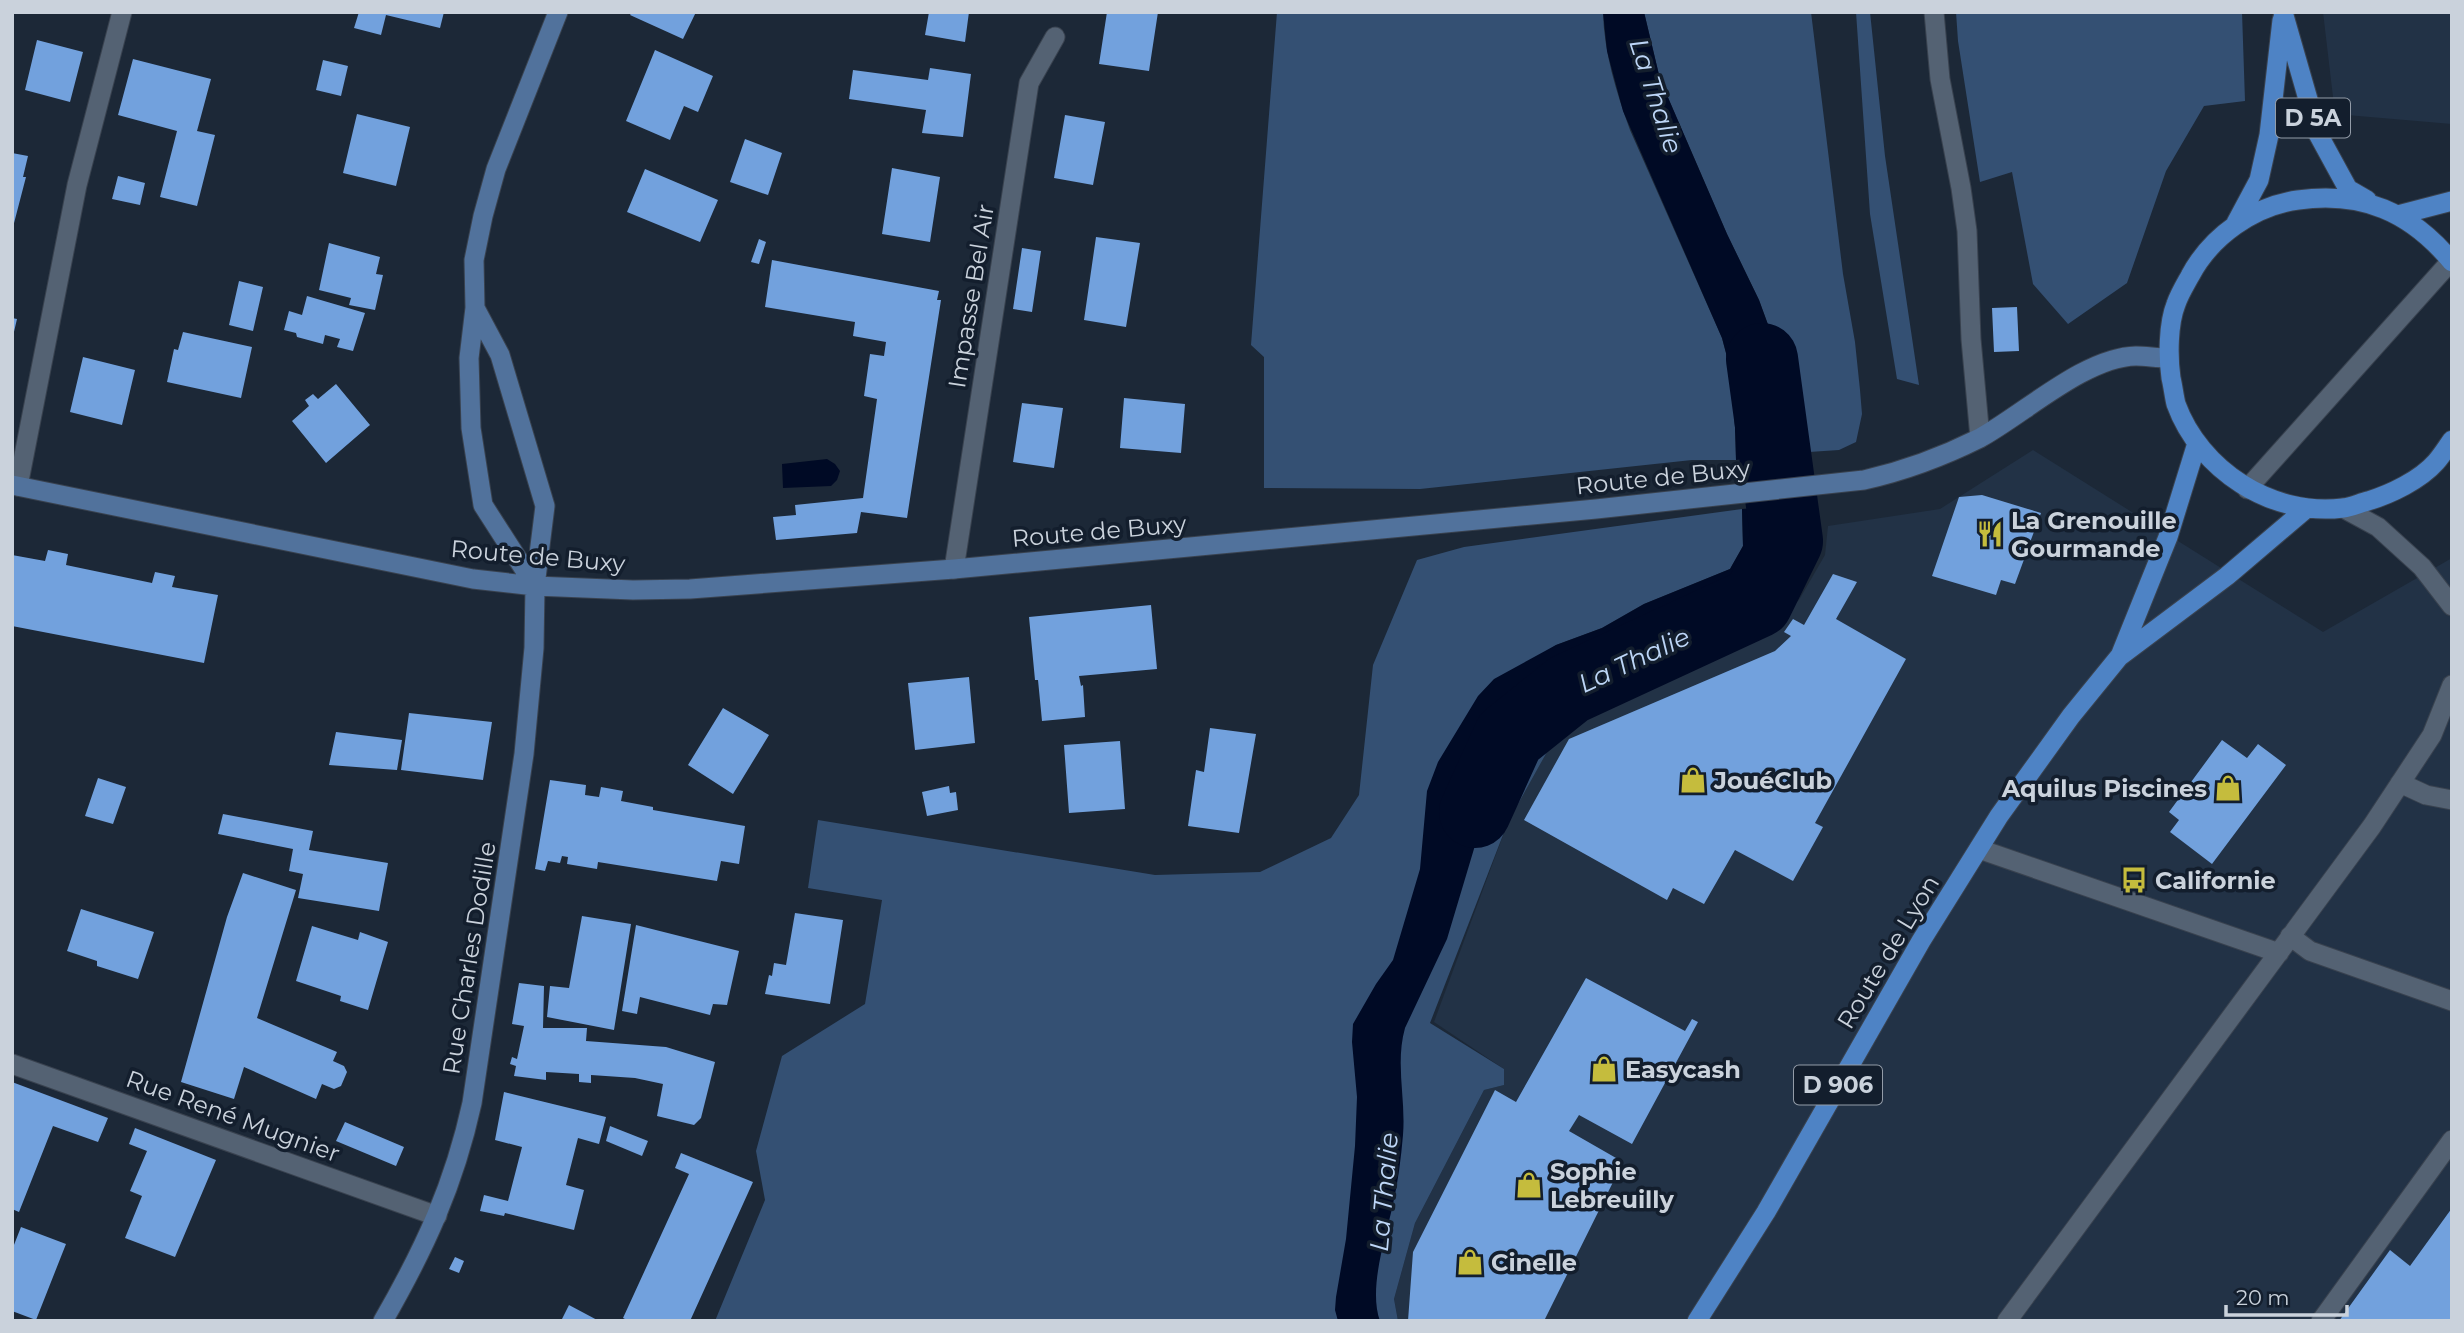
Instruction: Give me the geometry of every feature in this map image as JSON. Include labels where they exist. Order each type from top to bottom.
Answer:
[{"type":"main road","points":[[536,586],[483,505],[471,428],[469,370],[475,308],[474,260],[483,216],[496,169],[558,12]]},
{"type":"main road","name":"D 5A","points":[[2283,12],[2318,134],[2348,189],[2374,205]]},
{"type":"main road","name":"D 5A","points":[[2236,223],[2259,180],[2267,146],[2283,12]]},
{"type":"main road","points":[[2451,261],[2427,235],[2398,215],[2374,205],[2327,196],[2280,203],[2236,223],[2199,259],[2175,307],[2168,358],[2176,403],[2197,443],[2220,469],[2247,489],[2276,502],[2307,508],[2343,508],[2393,494],[2435,464],[2452,440]]},
{"type":"main road","points":[[2398,215],[2452,201]]},
{"type":"main road","name":"Rue Charles Dodille","points":[[383,1321],[412,1270],[437,1216],[461,1152],[472,1103],[524,754],[534,648],[536,586],[545,506],[500,355],[475,308]]},
{"type":"main road","name":"Route de Buxy","points":[[15,485],[473,579],[536,586],[633,590],[690,589],[954,569],[1596,509],[1864,480],[1900,472],[1980,438],[2080,374],[2106,361],[2134,356],[2168,358]]},
{"type":"main road","name":"Route de Lyon","points":[[2119,657],[2168,537],[2197,443]]},
{"type":"main road","name":"Route de Lyon","points":[[1697,1321],[1766,1212],[1921,941],[1999,816],[2071,716],[2119,657],[2227,576],[2307,508]]},
{"type":"street","points":[[15,485],[77,185],[122,12]]},
{"type":"street","points":[[1934,12],[1940,79],[1967,231],[1971,339],[1980,438]]},
{"type":"street","name":"Impasse Bel Air","points":[[954,569],[1029,83],[1055,37]]},
{"type":"street","points":[[2247,489],[2451,261]]},
{"type":"street","points":[[2343,508],[2378,527],[2422,567],[2452,606]]},
{"type":"street","points":[[2007,1321],[2372,826],[2432,735],[2452,685]]},
{"type":"street","points":[[2400,783],[2426,795],[2452,800]]},
{"type":"street","points":[[1979,849],[2279,953]]},
{"type":"street","points":[[2290,936],[2310,951],[2452,1001]]},
{"type":"street","name":"Rue René Mugnier","points":[[12,1064],[437,1216]]},
{"type":"street","points":[[2321,1321],[2452,1140]]},
{"type":"shaded area","points":[[1277,12],[1603,12],[1612,72],[1630,130],[1722,338],[1731,383],[1736,460],[1692,460],[1420,489],[1264,488],[1264,357],[1251,345]]},
{"type":"shaded area","points":[[1644,12],[1811,12],[1843,274],[1855,342],[1862,414],[1856,442],[1839,450],[1809,452],[1798,393],[1660,79]]},
{"type":"shaded area","points":[[1856,12],[1870,12],[1885,156],[1919,385],[1897,379],[1870,214]]},
{"type":"shaded area","points":[[1956,12],[2242,12],[2245,101],[2204,106],[2166,171],[2127,283],[2068,324],[2033,284],[2012,172],[1980,182]]},
{"type":"shaded area","points":[[2323,12],[2452,12],[2452,124],[2335,114]]},
{"type":"shaded area","points":[[2033,450],[2323,632],[2452,558],[2452,1321],[1398,1321],[1394,1299],[1415,1223],[1484,1090],[1504,1085],[1504,1069],[1434,1022],[1508,822],[1562,725],[1702,656],[1770,627],[1799,600],[1825,555],[1828,526],[1940,509]]},
{"type":"shaded area","points":[[1742,509],[1743,546],[1730,569],[1644,604],[1602,628],[1556,645],[1479,696],[1562,725],[1508,822],[1430,1023],[1504,1069],[1504,1085],[1484,1090],[1415,1223],[1394,1299],[1398,1321],[715,1321],[765,1200],[756,1151],[782,1056],[865,1004],[882,900],[808,888],[818,820],[1155,875],[1260,872],[1331,838],[1359,795],[1373,665],[1417,560],[1464,547]]},
{"type":"water","points":[[1603,12],[1644,12],[1660,79],[1798,393],[1809,452],[1736,460],[1731,383],[1722,338],[1623,111],[1607,51]]},
{"type":"water","points":[[827,459],[840,471],[831,486],[783,488],[782,464]]},
{"type":"water","points":[[1799,504],[1801,559],[1797,570],[1777,589],[1706,627],[1608,673],[1571,687],[1546,703],[1527,721],[1500,762],[1447,939],[1405,1028],[1402,1041],[1403,1135],[1396,1187],[1377,1278],[1380,1321],[1338,1321],[1336,1297],[1346,1239],[1355,1146],[1357,1097],[1353,1024],[1393,960],[1420,869],[1427,791],[1438,762],[1478,696],[1494,679],[1556,645],[1602,628],[1644,604],[1730,569],[1743,546],[1742,509]]},
{"type":"building","points":[[359,12],[444,12],[440,28],[386,15],[381,35],[354,28]]},
{"type":"building","points":[[632,12],[696,12],[683,39],[630,15]]},
{"type":"building","points":[[929,12],[969,12],[965,42],[925,35]]},
{"type":"building","points":[[1107,12],[1158,12],[1149,71],[1099,64]]},
{"type":"building","points":[[37,40],[83,52],[70,102],[25,90]]},
{"type":"building","points":[[655,50],[713,76],[698,112],[684,106],[670,140],[626,121]]},
{"type":"building","points":[[133,59],[211,79],[197,131],[215,135],[197,206],[160,197],[177,131],[118,115]]},
{"type":"building","points":[[323,60],[348,66],[341,96],[316,90]]},
{"type":"building","points":[[930,68],[971,74],[963,137],[922,133],[926,110],[849,99],[853,70],[928,80]]},
{"type":"building","points":[[357,114],[410,127],[396,186],[343,173]]},
{"type":"building","points":[[1065,115],[1105,122],[1093,185],[1054,178]]},
{"type":"building","points":[[745,139],[782,153],[768,195],[730,182]]},
{"type":"building","points":[[12,153],[28,156],[23,177],[26,177],[13,227]]},
{"type":"building","points":[[892,168],[940,177],[930,242],[882,234]]},
{"type":"building","points":[[645,169],[718,200],[700,242],[627,212]]},
{"type":"building","points":[[118,176],[145,183],[140,205],[112,199]]},
{"type":"building","points":[[1096,237],[1140,243],[1126,327],[1084,320]]},
{"type":"building","points":[[759,239],[766,242],[759,264],[751,262]]},
{"type":"building","points":[[329,243],[380,257],[376,274],[383,275],[375,310],[349,305],[351,298],[319,290]]},
{"type":"building","points":[[1022,248],[1041,251],[1032,312],[1013,309]]},
{"type":"building","points":[[772,260],[939,291],[937,300],[941,300],[907,518],[861,512],[857,533],[776,540],[773,517],[796,515],[795,505],[863,498],[877,399],[864,396],[870,354],[884,356],[886,342],[853,336],[855,322],[765,307]]},
{"type":"building","points":[[239,281],[263,287],[253,331],[229,325]]},
{"type":"building","points":[[307,296],[365,313],[353,351],[337,347],[340,339],[325,335],[323,344],[297,337],[296,333],[284,330],[289,311],[302,315]]},
{"type":"building","points":[[2017,307],[2019,351],[1994,352],[1992,308]]},
{"type":"building","points":[[12,318],[17,319],[13,336],[12,336]]},
{"type":"building","points":[[183,332],[252,347],[241,398],[167,382],[174,349],[178,350]]},
{"type":"building","points":[[83,357],[135,370],[122,425],[70,412]]},
{"type":"building","points":[[336,384],[370,425],[326,463],[292,421],[309,406],[305,400],[313,394],[318,399]]},
{"type":"building","points":[[1124,398],[1185,404],[1181,453],[1120,448]]},
{"type":"building","points":[[1022,403],[1063,408],[1054,468],[1013,462]]},
{"type":"building","name":"La Grenouille Gourmande","points":[[1982,495],[2041,513],[2029,545],[2034,546],[2031,555],[2026,554],[2015,584],[2001,580],[1996,595],[1932,576],[1959,497]]},
{"type":"building","points":[[48,550],[68,554],[66,565],[152,583],[155,572],[175,576],[172,587],[218,595],[204,663],[12,626],[12,555],[45,561]]},
{"type":"building","name":"JouéClub","points":[[1833,574],[1857,582],[1836,619],[1906,659],[1815,823],[1823,827],[1793,881],[1735,850],[1704,904],[1673,888],[1667,900],[1524,820],[1569,739],[1775,651],[1791,636],[1784,632],[1793,619],[1804,625]]},
{"type":"building","points":[[1151,605],[1157,669],[1079,676],[1081,686],[1083,685],[1085,717],[1042,721],[1029,617]]},
{"type":"building","points":[[969,677],[975,743],[915,750],[908,683]]},
{"type":"building","points":[[723,708],[769,735],[733,794],[688,765]]},
{"type":"building","points":[[409,713],[492,722],[483,780],[401,770]]},
{"type":"building","points":[[1210,728],[1256,734],[1239,833],[1188,826],[1196,770],[1204,772]]},
{"type":"building","points":[[336,732],[402,740],[397,770],[329,765]]},
{"type":"building","name":"Aquilus Piscines","points":[[2222,740],[2247,758],[2258,744],[2286,765],[2212,864],[2170,832],[2179,820],[2169,812]]},
{"type":"building","points":[[1120,741],[1125,809],[1069,813],[1064,745]]},
{"type":"building","points":[[98,778],[126,787],[113,824],[85,816]]},
{"type":"building","points":[[550,780],[586,785],[585,795],[599,797],[601,787],[623,791],[621,801],[653,807],[653,810],[745,826],[739,864],[721,861],[717,881],[598,862],[597,869],[567,864],[568,857],[562,856],[560,863],[548,861],[545,871],[535,869]]},
{"type":"building","points":[[949,786],[950,793],[956,792],[958,810],[927,816],[922,792]]},
{"type":"building","points":[[223,814],[313,831],[309,850],[388,863],[379,911],[298,898],[303,874],[289,871],[293,849],[218,834]]},
{"type":"building","points":[[243,873],[296,890],[257,1018],[337,1052],[333,1061],[344,1066],[347,1072],[341,1086],[334,1089],[322,1084],[316,1099],[244,1067],[234,1099],[181,1082],[227,917]]},
{"type":"building","points":[[81,909],[154,932],[138,979],[97,966],[97,961],[67,951]]},
{"type":"building","points":[[795,913],[843,920],[830,1004],[765,994],[774,963],[786,965]]},
{"type":"building","points":[[582,916],[631,924],[614,1030],[547,1017],[550,986],[569,988]]},
{"type":"building","points":[[636,925],[739,951],[727,1005],[713,1004],[710,1015],[640,997],[637,1014],[622,1011]]},
{"type":"building","points":[[312,926],[358,940],[360,932],[388,942],[368,1010],[340,1001],[341,996],[296,981]]},
{"type":"building","points":[[1586,978],[1685,1031],[1692,1019],[1698,1022],[1632,1144],[1579,1115],[1569,1131],[1623,1162],[1544,1321],[1408,1321],[1413,1252],[1495,1090],[1516,1102]]},
{"type":"building","points":[[519,983],[544,986],[543,1028],[587,1028],[586,1041],[666,1047],[715,1062],[701,1118],[694,1125],[657,1116],[663,1084],[635,1078],[591,1075],[591,1083],[579,1082],[579,1074],[546,1072],[546,1080],[514,1076],[516,1066],[510,1064],[512,1057],[517,1059],[524,1026],[512,1024]]},
{"type":"building","points":[[12,1082],[108,1118],[98,1142],[53,1126],[19,1212],[12,1209]]},
{"type":"building","points":[[504,1092],[606,1117],[599,1144],[578,1138],[566,1185],[584,1190],[574,1230],[505,1213],[504,1216],[480,1211],[484,1195],[508,1201],[522,1147],[495,1140]]},
{"type":"building","points":[[345,1122],[404,1147],[396,1166],[336,1141]]},
{"type":"building","points":[[610,1126],[648,1141],[642,1156],[606,1141]]},
{"type":"building","points":[[135,1128],[216,1160],[175,1257],[125,1238],[142,1196],[130,1191],[147,1151],[129,1144]]},
{"type":"building","points":[[681,1153],[753,1182],[690,1321],[629,1321],[623,1318],[689,1174],[675,1168]]},
{"type":"building","points":[[2452,1208],[2452,1321],[2339,1321],[2390,1250],[2410,1266]]},
{"type":"building","points":[[21,1227],[66,1244],[36,1320],[12,1311],[12,1250]]},
{"type":"building","points":[[455,1257],[464,1261],[459,1273],[449,1269]]},
{"type":"building","points":[[569,1305],[599,1321],[561,1321]]},
{"type":"waterway","name":"La Thalie","points":[[1475,812],[1509,737],[1569,689],[1757,602],[1787,541],[1762,359]]},
{"type":"place","name":"La Grenouille Gourmande","points":[[1990,534]]},
{"type":"place","name":"JouéClub","points":[[1693,780]]},
{"type":"place","name":"Aquilus Piscines","points":[[2228,788]]},
{"type":"place","name":"Californie","points":[[2134,880]]},
{"type":"place","name":"Easycash","points":[[1604,1069]]},
{"type":"place","name":"Sophie Lebreuilly","points":[[1529,1185]]},
{"type":"place","name":"Cinelle","points":[[1470,1262]]}]
